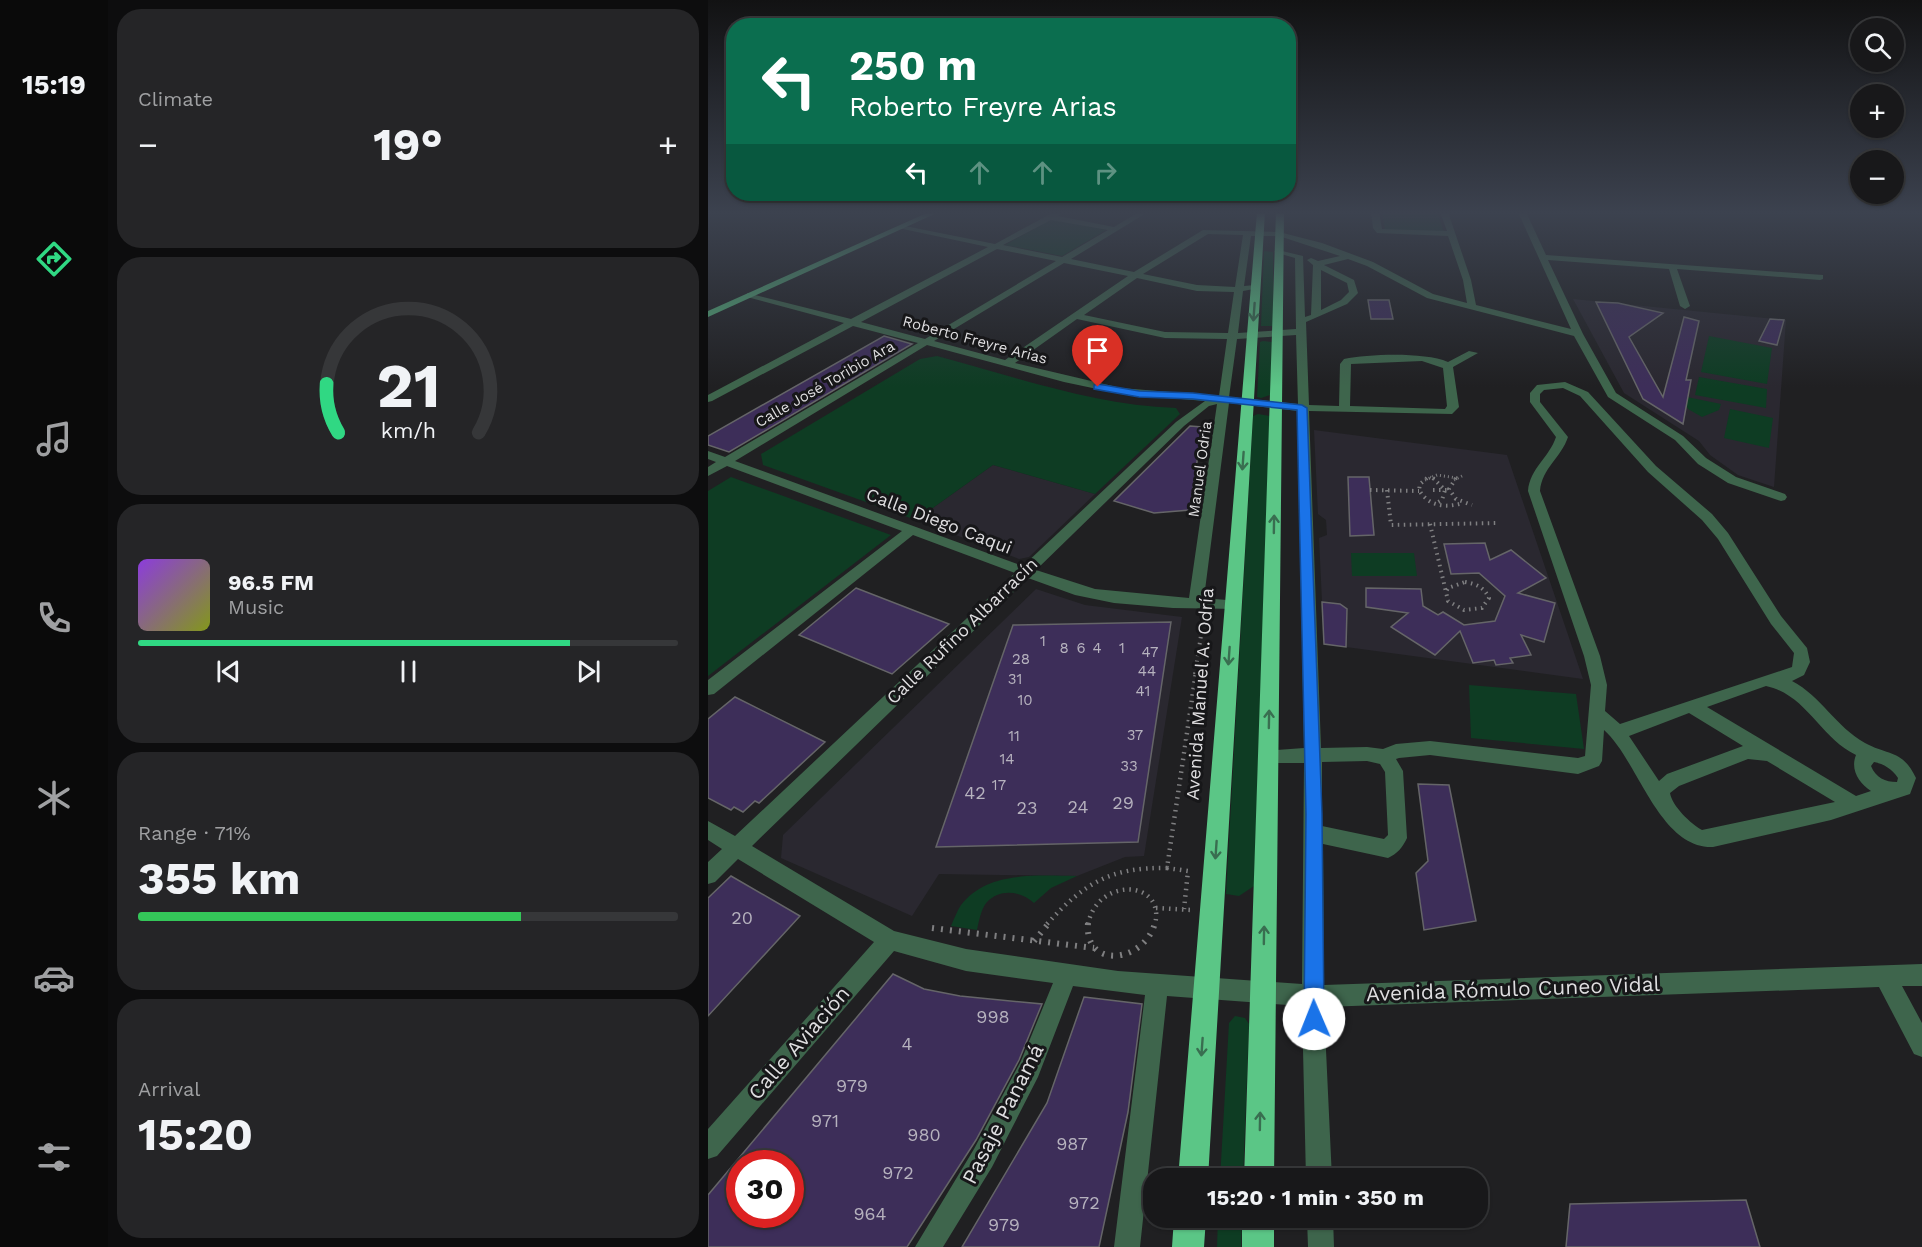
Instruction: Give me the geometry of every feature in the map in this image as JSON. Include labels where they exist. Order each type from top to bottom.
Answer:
[{"type":"highway","name":"Avenida Manuel A. Odría","points":[[1193,1168],[1257,270]]},
{"type":"highway","points":[[1259,1168],[1277,406],[1278,270]]},
{"type":"highway","points":[[1188,1247],[1189,1228]]},
{"type":"highway","points":[[1258,1228],[1258,1247]]},
{"type":"main road","points":[[708,314],[806,270]]},
{"type":"street","points":[[708,399],[951,270]]},
{"type":"street","name":"Calle José Toribio Ara","points":[[708,472],[1046,270]]},
{"type":"street","points":[[1113,270],[1197,288],[1238,290],[1256,288]]},
{"type":"street","points":[[1006,364],[1143,270]]},
{"type":"street","name":"Manuel Odria","points":[[1201,603],[1231,336],[1241,270]]},
{"type":"street","points":[[1299,270],[1313,755],[1313,996],[1319,1168]]},
{"type":"street","points":[[1316,316],[1317,270]]},
{"type":"street","points":[[1076,316],[1165,335],[1231,336],[1278,333],[1299,328],[1316,316],[1344,302],[1354,293],[1351,282],[1329,270]]},
{"type":"street","points":[[1378,270],[1419,291],[1578,334]]},
{"type":"street","points":[[1464,270],[1472,307]]},
{"type":"street","points":[[1548,270],[1578,334],[1612,395],[1679,438],[1702,461],[1732,480],[1781,497]]},
{"type":"street","points":[[1673,270],[1685,306]]},
{"type":"street","points":[[1728,270],[1820,277]]},
{"type":"street","name":"Roberto Freyre Arias","points":[[750,295],[1006,364],[1121,391],[1302,408],[1451,411],[1453,407],[1448,366]]},
{"type":"street","points":[[1344,410],[1345,364],[1348,361],[1422,358],[1432,359],[1448,366],[1473,352]]},
{"type":"street","points":[[1268,756],[1368,754],[1385,757],[1395,751],[1430,748],[1578,766],[1593,761],[1599,685],[1592,656],[1534,491],[1536,472],[1556,453],[1562,437],[1535,402],[1535,393],[1541,387],[1548,386],[1565,385],[1584,394],[1652,469],[1707,517],[1723,536],[1776,620],[1802,652],[1802,662],[1798,672],[1777,680],[1766,680],[1627,728],[1620,734]]},
{"type":"street","name":"Calle Rufino Albarracín","points":[[708,875],[1191,413],[1205,404],[1224,400]]},
{"type":"street","name":"Calle Diego Caqui","points":[[708,454],[1023,572],[1102,597],[1233,605]]},
{"type":"street","points":[[708,689],[913,529]]},
{"type":"street","points":[[1596,713],[1620,734],[1662,799],[1688,831],[1699,838],[1713,838],[1855,805],[1875,790],[1899,790],[1907,784],[1901,767],[1887,758],[1864,755],[1793,688],[1777,680]]},
{"type":"street","points":[[1691,706],[1747,746],[1775,756],[1855,805]]},
{"type":"street","points":[[1662,799],[1661,790],[1673,780],[1747,746]]},
{"type":"street","points":[[1864,755],[1865,774],[1875,790]]},
{"type":"street","points":[[1314,833],[1388,849],[1398,838],[1394,771],[1385,757]]},
{"type":"street","points":[[1643,772],[1655,778],[1673,780]]},
{"type":"street","name":"Avenida Rómulo Cuneo Vidal","points":[[708,830],[890,939],[966,960],[1067,975],[1157,985],[1313,996],[1922,975]]},
{"type":"street","name":"Calle Aviación","points":[[708,1147],[890,939]]},
{"type":"street","name":"Pasaje Panamá","points":[[928,1247],[983,1158],[1030,1069],[1067,975]]},
{"type":"street","points":[[1884,975],[1922,1046]]},
{"type":"street","points":[[1127,1247],[1157,985]]},
{"type":"street","points":[[1320,1228],[1321,1247]]},
{"type":"path","points":[[1457,478],[1447,475],[1430,477],[1420,484],[1419,491],[1425,500],[1435,504],[1448,506],[1463,503]]},
{"type":"path","points":[[1435,504],[1442,500],[1450,484],[1464,475]]},
{"type":"path","points":[[1430,477],[1438,481],[1456,499],[1472,505]]},
{"type":"path","points":[[1370,490],[1419,491]]},
{"type":"path","points":[[1387,490],[1391,525],[1499,523]]},
{"type":"path","points":[[1433,490],[1447,490]]},
{"type":"path","points":[[1430,524],[1448,601],[1452,606],[1464,611],[1484,607],[1489,598],[1484,589],[1465,582],[1452,585],[1446,592]]},
{"type":"path","points":[[1167,868],[1201,603]]},
{"type":"path","points":[[1035,941],[1068,902],[1092,885],[1117,872],[1137,868],[1188,871],[1184,909]]},
{"type":"path","points":[[890,939],[910,926],[1095,948],[1103,954],[1125,956],[1137,951],[1154,931],[1157,920],[1156,908],[1151,899],[1143,892],[1133,889],[1122,889],[1101,899],[1094,908],[1087,929],[1089,940],[1095,948]]},
{"type":"shaded area","points":[[1573,299],[1786,320],[1774,487],[1738,475],[1710,455],[1699,441],[1624,393]]},
{"type":"shaded area","points":[[1314,430],[1507,455],[1583,679],[1324,644],[1319,538],[1327,535],[1326,520],[1318,514]]},
{"type":"shaded area","points":[[993,465],[1095,494],[1029,557],[1019,559],[916,520]]},
{"type":"shaded area","points":[[1036,589],[1085,605],[1182,617],[1144,856],[1125,857],[1077,876],[939,874],[912,916],[781,858],[783,835]]},
{"type":"green space","points":[[1263,270],[1273,270],[1273,326],[1261,326]]},
{"type":"green space","points":[[1709,336],[1772,348],[1767,384],[1701,372]]},
{"type":"green space","points":[[1260,342],[1272,342],[1270,395],[1261,398],[1257,397]]},
{"type":"green space","points":[[937,356],[1086,396],[1146,406],[1176,408],[1180,414],[1095,494],[993,465],[916,520],[763,465],[761,454],[920,359]]},
{"type":"green space","points":[[1699,377],[1767,389],[1766,408],[1695,395]]},
{"type":"green space","points":[[1682,396],[1721,404],[1719,410],[1702,417],[1688,409]]},
{"type":"green space","points":[[1730,409],[1773,418],[1769,448],[1724,438]]},
{"type":"green space","points":[[1258,414],[1270,416],[1254,886],[1239,896],[1226,894],[1253,416]]},
{"type":"green space","points":[[731,477],[891,535],[708,676],[708,491]]},
{"type":"green space","points":[[1351,553],[1414,553],[1417,576],[1352,576]]},
{"type":"green space","points":[[1469,685],[1576,694],[1584,749],[1471,738]]},
{"type":"green space","points":[[1030,876],[1077,876],[1051,888],[1034,903],[1023,896],[1010,893],[992,898],[983,908],[977,930],[951,926],[961,905],[972,894],[999,880]]},
{"type":"green space","points":[[1235,1016],[1245,1018],[1249,1024],[1243,1168],[1221,1168],[1229,1023]]},
{"type":"green space","points":[[1218,1228],[1242,1228],[1241,1247],[1217,1247]]},
{"type":"building","points":[[1368,300],[1389,300],[1393,319],[1371,319]]},
{"type":"building","points":[[1596,302],[1618,303],[1663,313],[1629,337],[1663,397],[1684,317],[1699,321],[1686,380],[1691,380],[1683,424],[1643,399]]},
{"type":"building","points":[[1770,319],[1784,320],[1777,345],[1759,341]]},
{"type":"building","points":[[884,336],[912,344],[729,452],[708,445],[708,436]]},
{"type":"building","points":[[1190,426],[1202,427],[1190,510],[1154,513],[1114,501]]},
{"type":"building","points":[[1348,477],[1369,477],[1374,535],[1350,536]]},
{"type":"building","points":[[1485,543],[1490,560],[1511,550],[1546,578],[1518,593],[1555,603],[1544,642],[1521,635],[1531,655],[1510,658],[1513,663],[1496,665],[1494,660],[1473,663],[1460,631],[1435,655],[1391,627],[1408,613],[1366,607],[1366,588],[1421,589],[1423,606],[1438,615],[1443,612],[1464,625],[1495,621],[1505,596],[1479,573],[1451,574],[1444,544]]},
{"type":"building","points":[[856,588],[949,624],[892,674],[799,635]]},
{"type":"building","points":[[1322,602],[1340,604],[1347,609],[1346,647],[1324,644]]},
{"type":"building","points":[[1171,622],[1138,842],[936,847],[1013,625]]},
{"type":"building","points":[[735,697],[825,742],[759,803],[755,801],[743,812],[734,807],[731,810],[708,798],[708,719]]},
{"type":"building","points":[[1418,784],[1449,785],[1476,921],[1424,930],[1416,873],[1428,861]]},
{"type":"building","points":[[731,876],[800,916],[708,1016],[708,898]]},
{"type":"building","points":[[893,974],[924,989],[960,996],[1042,1004],[1019,1060],[976,1140],[907,1247],[708,1247],[708,1195],[726,1173],[726,1228],[804,1228],[804,1150],[746,1150]]},
{"type":"building","points":[[1084,997],[1142,1004],[1128,1112],[1099,1247],[962,1247],[1047,1103]]},
{"type":"building","points":[[1746,1200],[1760,1247],[1566,1247],[1570,1204]]},
{"type":"route","points":[[1098,387],[1139,394],[1193,396],[1302,408],[1313,755],[1314,1019]]}]
